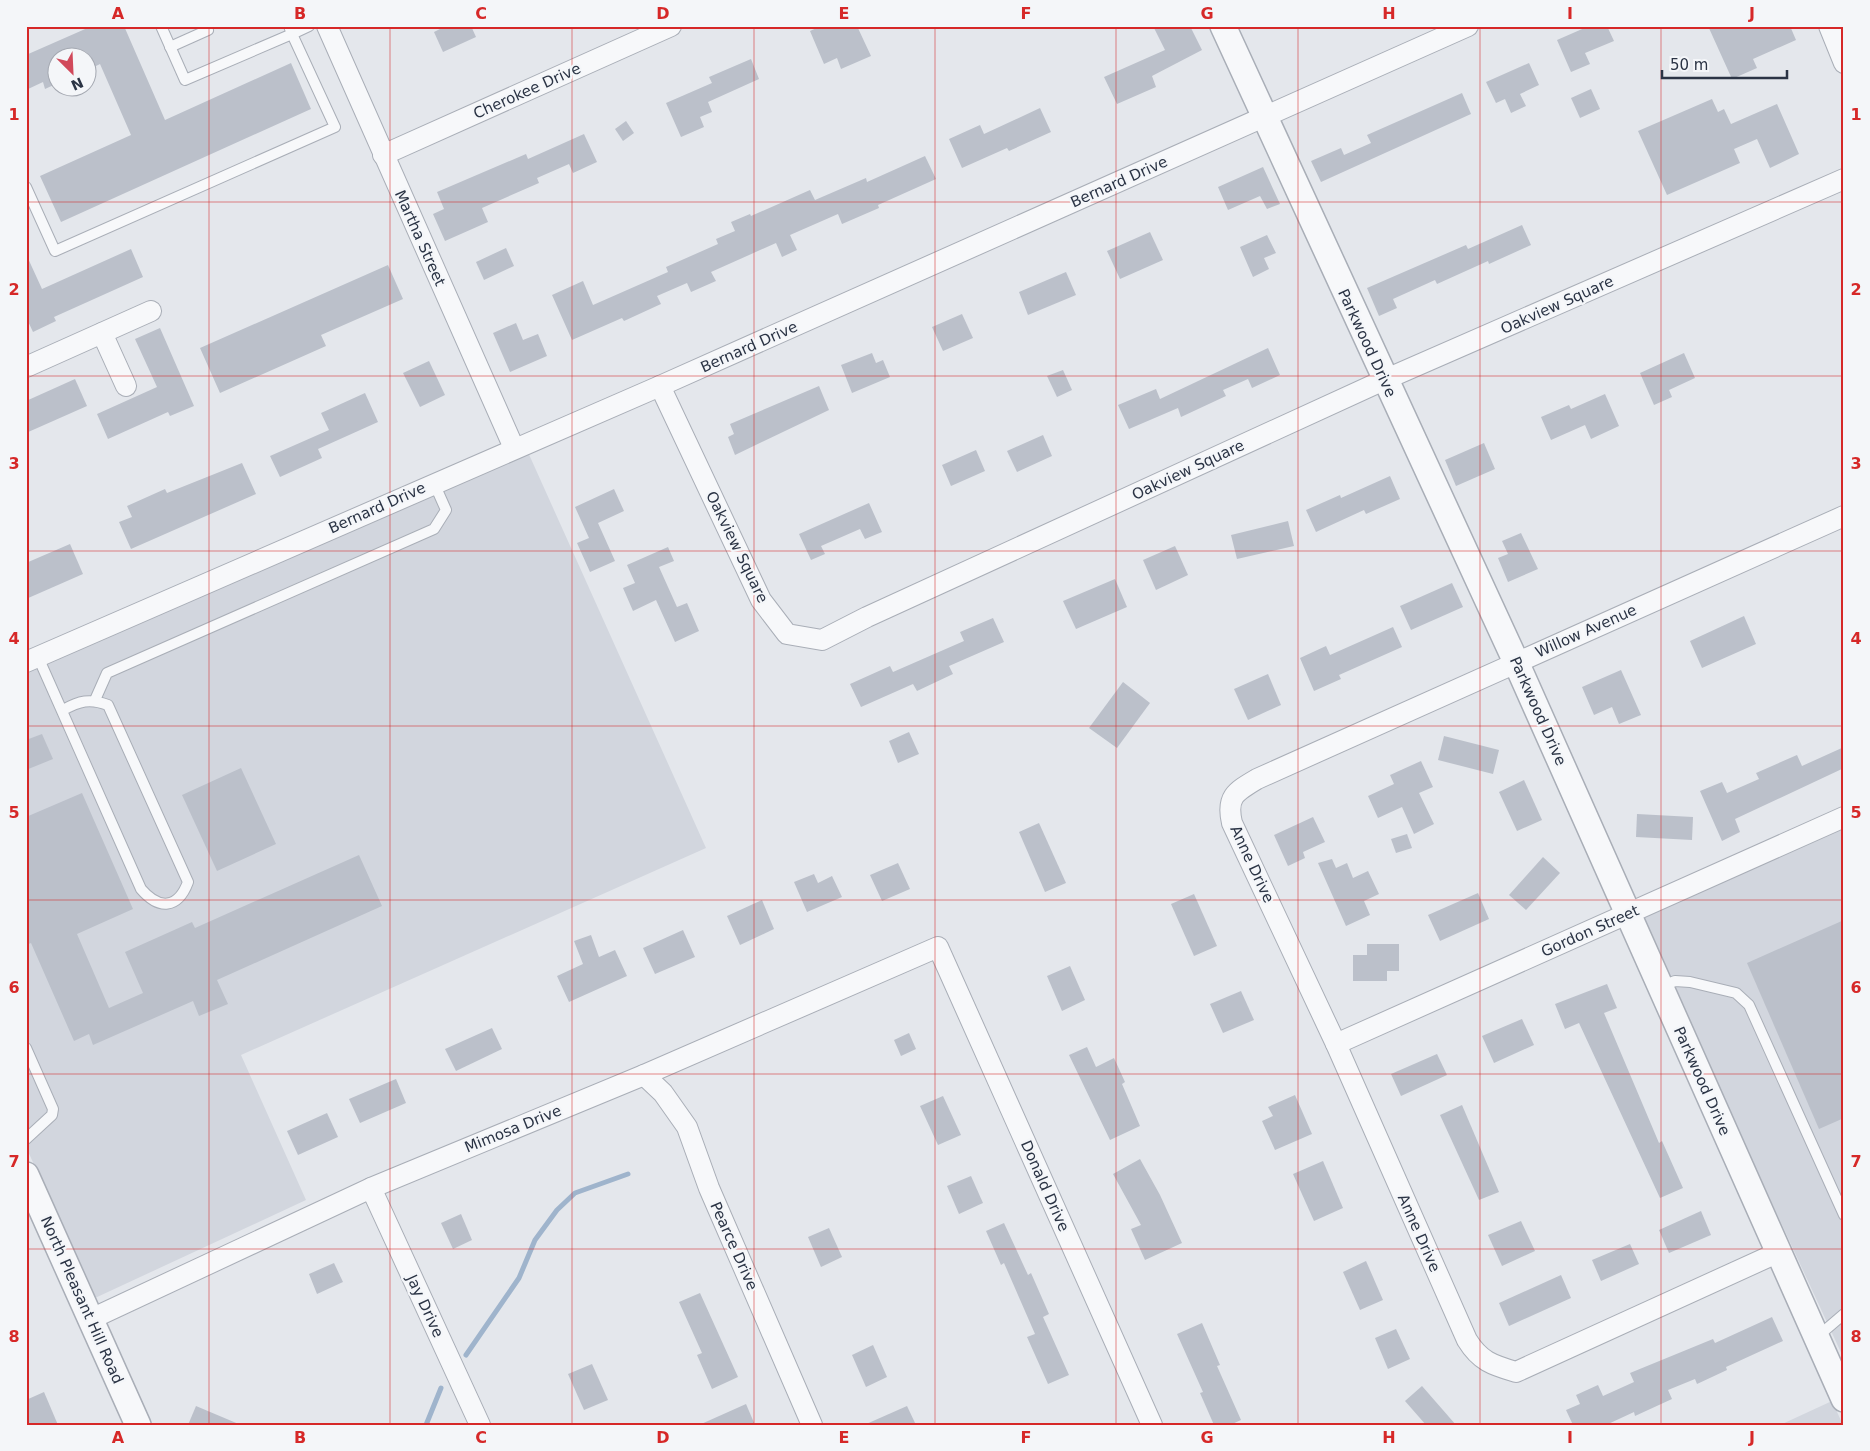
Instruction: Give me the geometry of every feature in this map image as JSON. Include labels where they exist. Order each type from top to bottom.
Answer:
[{"type":"street","name":"Martha Street","points":[[327,26],[514,448]]},
{"type":"street","name":"Cherokee Drive","points":[[383,155],[671,26]]},
{"type":"street","name":"Parkwood Drive","points":[[1222,26],[1516,662],[1844,1399]]},
{"type":"street","name":"Bernard Drive","points":[[32,659],[660,386],[1468,26]]},
{"type":"street","points":[[1829,26],[1844,64]]},
{"type":"street","name":"Oakview Square","points":[[660,386],[761,600],[787,634],[822,640],[885,608],[1384,380],[1844,179]]},
{"type":"street","points":[[26,367],[152,311]]},
{"type":"street","points":[[102,333],[126,386]]},
{"type":"street","name":"Willow Avenue","points":[[1229,808],[1231,801],[1242,788],[1257,780],[1844,516]]},
{"type":"street","name":"Anne Drive","points":[[1229,808],[1232,823],[1336,1044],[1467,1340],[1477,1355],[1495,1366],[1516,1372],[1778,1252]]},
{"type":"street","name":"Gordon Street","points":[[1336,1044],[1844,818]]},
{"type":"street","name":"Mimosa Drive","points":[[91,1319],[371,1188],[644,1075],[938,947]]},
{"type":"street","name":"Donald Drive","points":[[938,947],[1152,1425]]},
{"type":"street","name":"Pearce Drive","points":[[644,1075],[663,1093],[687,1127],[708,1188],[812,1425]]},
{"type":"street","name":"North Pleasant Hill Road","points":[[26,1175],[138,1425]]},
{"type":"street","name":"Jay Drive","points":[[371,1188],[480,1425]]},
{"type":"lane","points":[[161,26],[185,80],[290,30],[309,26]]},
{"type":"lane","points":[[170,47],[208,30],[207,26]]},
{"type":"lane","points":[[26,187],[56,251],[335,126],[290,30]]},
{"type":"lane","points":[[95,700],[107,673],[434,529],[446,510],[434,483]]},
{"type":"lane","points":[[32,659],[62,710],[142,889],[151,900],[160,904],[174,901],[184,893],[188,882],[108,705],[95,700],[79,701],[62,710]]},
{"type":"lane","points":[[1660,987],[1675,981],[1690,982],[1736,993],[1749,1006],[1844,1215]]},
{"type":"lane","points":[[26,1048],[53,1109],[52,1115],[26,1139]]},
{"type":"lane","points":[[1816,1337],[1844,1314]]},
{"type":"shaded area","points":[[527,450],[706,848],[241,1055],[306,1200],[95,1298],[26,1147],[26,671]]},
{"type":"shaded area","points":[[1844,827],[1844,1359],[1640,918]]},
{"type":"shaded area","points":[[1832,1401],[1843,1425],[1780,1425]]},
{"type":"building","points":[[92,26],[124,26],[165,120],[291,63],[311,109],[61,222],[40,176],[131,135],[100,64],[98,65],[98,48],[48,48],[48,88],[45,89],[43,82],[26,90],[26,55]]},
{"type":"building","points":[[446,26],[471,26],[476,37],[443,52],[434,32]]},
{"type":"building","points":[[821,26],[857,26],[871,56],[841,69],[837,58],[824,64],[810,31]]},
{"type":"building","points":[[1153,26],[1190,26],[1202,50],[1152,76],[1156,87],[1117,104],[1104,77],[1165,50]]},
{"type":"building","points":[[1589,26],[1607,26],[1614,41],[1585,53],[1590,64],[1571,72],[1557,40]]},
{"type":"building","points":[[1708,26],[1790,26],[1796,40],[1753,59],[1757,68],[1732,79]]},
{"type":"building","points":[[751,59],[759,79],[708,102],[712,112],[700,117],[704,127],[681,137],[666,103],[712,83],[709,77]]},
{"type":"building","points":[[1529,63],[1539,85],[1520,94],[1526,106],[1511,113],[1505,99],[1496,103],[1486,82]]},
{"type":"building","points":[[1591,89],[1600,109],[1580,118],[1571,98]]},
{"type":"building","points":[[1462,93],[1471,114],[1321,182],[1311,161],[1341,148],[1344,155],[1371,143],[1367,135]]},
{"type":"building","points":[[1712,99],[1718,112],[1724,109],[1731,124],[1777,104],[1799,154],[1770,168],[1757,139],[1734,149],[1740,163],[1667,195],[1638,131]]},
{"type":"building","points":[[1040,108],[1051,132],[1009,151],[1007,148],[962,168],[949,139],[980,125],[984,134]]},
{"type":"building","points":[[626,121],[634,133],[623,141],[615,129]]},
{"type":"building","points":[[584,134],[597,162],[573,173],[569,164],[537,178],[539,183],[482,208],[488,222],[445,241],[433,214],[444,209],[437,192],[526,154],[528,159]]},
{"type":"building","points":[[925,156],[936,179],[878,205],[879,208],[842,224],[838,214],[790,235],[797,250],[782,257],[776,243],[711,272],[716,281],[691,292],[687,283],[657,296],[661,304],[624,321],[622,318],[572,340],[552,295],[583,281],[593,305],[668,272],[666,267],[718,244],[716,239],[735,231],[731,222],[750,214],[751,216],[810,190],[815,200],[866,178],[867,182]]},
{"type":"building","points":[[1263,167],[1280,204],[1267,209],[1260,196],[1228,210],[1218,187]]},
{"type":"building","points":[[1522,225],[1531,245],[1489,264],[1488,261],[1437,284],[1435,280],[1393,299],[1397,308],[1379,316],[1367,288],[1466,245],[1468,249]]},
{"type":"building","points":[[1150,232],[1163,260],[1120,279],[1107,251]]},
{"type":"building","points":[[1267,235],[1276,253],[1264,258],[1269,269],[1253,277],[1240,247]]},
{"type":"building","points":[[506,248],[514,266],[484,280],[476,262]]},
{"type":"building","points":[[131,249],[143,277],[54,317],[56,321],[33,332],[26,317],[26,254],[42,289]]},
{"type":"building","points":[[388,265],[403,299],[321,335],[326,346],[220,393],[200,348]]},
{"type":"building","points":[[1066,272],[1076,295],[1028,315],[1019,292]]},
{"type":"building","points":[[962,314],[973,338],[943,351],[932,327]]},
{"type":"building","points":[[516,323],[523,340],[538,334],[547,356],[510,372],[493,333]]},
{"type":"building","points":[[160,328],[194,406],[170,416],[168,412],[108,439],[97,414],[157,387],[135,339]]},
{"type":"building","points":[[1268,348],[1280,375],[1252,388],[1248,379],[1223,390],[1226,396],[1181,417],[1178,408],[1129,429],[1118,405],[1156,389],[1160,399]]},
{"type":"building","points":[[872,353],[876,363],[883,360],[890,377],[852,393],[841,365]]},
{"type":"building","points":[[1684,353],[1695,378],[1669,390],[1672,397],[1654,405],[1640,373]]},
{"type":"building","points":[[429,361],[445,395],[420,407],[403,373]]},
{"type":"building","points":[[1063,370],[1072,390],[1057,397],[1047,376]]},
{"type":"building","points":[[75,379],[87,406],[26,433],[26,401]]},
{"type":"building","points":[[819,386],[829,410],[735,455],[728,437],[734,434],[730,424]]},
{"type":"building","points":[[365,393],[378,422],[318,449],[322,458],[280,477],[270,456],[329,430],[321,413]]},
{"type":"building","points":[[1605,394],[1619,426],[1591,439],[1585,425],[1551,440],[1541,417],[1569,405],[1571,409]]},
{"type":"building","points":[[1043,435],[1052,456],[1017,472],[1007,451]]},
{"type":"building","points":[[1484,443],[1495,469],[1456,486],[1445,460]]},
{"type":"building","points":[[976,450],[985,471],[951,486],[942,465]]},
{"type":"building","points":[[242,463],[256,494],[131,549],[119,522],[132,517],[127,506],[165,489],[167,493]]},
{"type":"building","points":[[1390,476],[1400,499],[1366,514],[1364,510],[1316,532],[1306,510],[1340,495],[1341,498]]},
{"type":"building","points":[[614,489],[624,511],[598,523],[615,561],[590,572],[577,543],[589,538],[575,507]]},
{"type":"building","points":[[869,503],[882,532],[865,539],[860,529],[821,546],[825,554],[811,560],[799,534]]},
{"type":"building","points":[[1288,521],[1294,546],[1237,559],[1231,535]]},
{"type":"building","points":[[1521,533],[1538,569],[1508,582],[1498,558],[1508,554],[1502,541]]},
{"type":"building","points":[[70,544],[83,574],[26,599],[26,563]]},
{"type":"building","points":[[1175,546],[1188,575],[1156,590],[1143,560]]},
{"type":"building","points":[[668,547],[674,561],[659,567],[677,607],[687,603],[699,631],[675,642],[656,600],[633,611],[623,588],[635,583],[627,565]]},
{"type":"building","points":[[1115,579],[1127,607],[1076,629],[1063,601]]},
{"type":"building","points":[[1452,583],[1463,607],[1411,630],[1400,606]]},
{"type":"building","points":[[1744,616],[1756,644],[1702,668],[1690,641]]},
{"type":"building","points":[[993,618],[1004,642],[949,666],[953,674],[917,691],[913,684],[861,707],[850,684],[890,666],[893,672],[964,641],[960,632]]},
{"type":"building","points":[[1393,627],[1402,647],[1339,675],[1341,679],[1314,691],[1300,658],[1326,646],[1330,655]]},
{"type":"building","points":[[1621,670],[1641,715],[1619,724],[1612,707],[1594,715],[1582,687]]},
{"type":"building","points":[[1268,674],[1281,705],[1248,720],[1234,689]]},
{"type":"building","points":[[1123,682],[1150,703],[1117,748],[1089,728]]},
{"type":"building","points":[[909,732],[919,754],[898,763],[889,741]]},
{"type":"building","points":[[42,734],[53,759],[26,770],[26,740]]},
{"type":"building","points":[[1444,736],[1499,750],[1493,774],[1438,760]]},
{"type":"building","points":[[1844,747],[1844,768],[1735,819],[1740,832],[1722,841],[1700,791],[1722,782],[1727,793],[1759,779],[1756,773],[1797,755],[1802,766]]},
{"type":"building","points":[[1421,761],[1433,787],[1419,793],[1434,824],[1414,834],[1402,807],[1378,818],[1368,796],[1394,784],[1390,775]]},
{"type":"building","points":[[241,768],[276,844],[217,871],[182,795]]},
{"type":"building","points":[[1524,780],[1542,820],[1517,831],[1499,792]]},
{"type":"building","points":[[82,793],[133,909],[77,934],[109,1008],[143,993],[125,952],[192,922],[195,928],[359,855],[382,906],[217,980],[228,1004],[199,1016],[193,1001],[93,1045],[89,1034],[74,1041],[31,943],[26,945],[26,817]]},
{"type":"building","points":[[1637,814],[1693,817],[1692,840],[1636,837]]},
{"type":"building","points":[[1313,817],[1325,842],[1303,852],[1305,858],[1288,866],[1274,835]]},
{"type":"building","points":[[1039,823],[1066,883],[1045,892],[1019,832]]},
{"type":"building","points":[[1407,834],[1412,848],[1396,853],[1391,839]]},
{"type":"building","points":[[1543,857],[1560,873],[1526,910],[1509,895]]},
{"type":"building","points":[[1332,859],[1336,868],[1347,863],[1353,878],[1368,871],[1379,894],[1364,901],[1370,915],[1346,926],[1318,863]]},
{"type":"building","points":[[898,863],[910,889],[882,901],[870,875]]},
{"type":"building","points":[[814,874],[818,883],[832,876],[842,897],[807,912],[794,882]]},
{"type":"building","points":[[1478,893],[1489,919],[1440,941],[1428,915]]},
{"type":"building","points":[[1194,894],[1217,946],[1194,956],[1171,904]]},
{"type":"building","points":[[762,900],[774,929],[740,945],[727,916]]},
{"type":"building","points":[[1844,920],[1844,1118],[1819,1129],[1747,963]]},
{"type":"building","points":[[683,930],[695,957],[655,974],[643,948]]},
{"type":"building","points":[[591,935],[599,957],[615,950],[627,976],[569,1002],[557,976],[583,964],[574,941]]},
{"type":"building","points":[[1367,944],[1399,944],[1399,971],[1387,971],[1387,981],[1353,981],[1353,955],[1367,955]]},
{"type":"building","points":[[1070,966],[1085,1000],[1062,1011],[1047,976]]},
{"type":"building","points":[[1607,984],[1617,1008],[1604,1013],[1659,1143],[1662,1141],[1683,1188],[1660,1198],[1579,1023],[1565,1029],[1555,1004]]},
{"type":"building","points":[[1241,991],[1254,1020],[1223,1033],[1210,1004]]},
{"type":"building","points":[[1522,1019],[1534,1045],[1494,1063],[1482,1036]]},
{"type":"building","points":[[492,1028],[502,1049],[456,1071],[445,1049]]},
{"type":"building","points":[[909,1033],[916,1049],[901,1056],[894,1040]]},
{"type":"building","points":[[1087,1047],[1096,1067],[1114,1058],[1125,1082],[1122,1084],[1140,1126],[1110,1140],[1069,1055]]},
{"type":"building","points":[[1437,1054],[1447,1075],[1401,1096],[1391,1074]]},
{"type":"building","points":[[396,1079],[406,1103],[360,1123],[349,1099]]},
{"type":"building","points":[[1295,1095],[1312,1134],[1275,1150],[1262,1121],[1273,1116],[1268,1107]]},
{"type":"building","points":[[943,1096],[961,1135],[938,1145],[920,1106]]},
{"type":"building","points":[[1462,1105],[1499,1192],[1479,1200],[1440,1115]]},
{"type":"building","points":[[327,1113],[338,1137],[298,1155],[287,1131]]},
{"type":"building","points":[[1140,1159],[1160,1195],[1182,1243],[1145,1260],[1131,1229],[1141,1225],[1113,1174]]},
{"type":"building","points":[[1323,1161],[1343,1208],[1314,1221],[1293,1174]]},
{"type":"building","points":[[971,1176],[983,1203],[959,1214],[947,1186]]},
{"type":"building","points":[[1701,1211],[1711,1235],[1669,1253],[1659,1230]]},
{"type":"building","points":[[461,1214],[472,1240],[453,1249],[441,1223]]},
{"type":"building","points":[[1521,1221],[1535,1251],[1502,1266],[1488,1235]]},
{"type":"building","points":[[1004,1223],[1028,1275],[1031,1273],[1049,1314],[1043,1317],[1069,1375],[1048,1384],[1027,1337],[1035,1334],[1004,1263],[1001,1265],[986,1231]]},
{"type":"building","points":[[829,1228],[842,1257],[821,1267],[808,1237]]},
{"type":"building","points":[[1630,1244],[1639,1264],[1601,1281],[1592,1260]]},
{"type":"building","points":[[1366,1261],[1383,1300],[1360,1310],[1343,1272]]},
{"type":"building","points":[[334,1263],[343,1282],[317,1294],[309,1274]]},
{"type":"building","points":[[1561,1275],[1571,1298],[1509,1326],[1499,1303]]},
{"type":"building","points":[[700,1293],[738,1377],[712,1389],[697,1355],[702,1353],[679,1302]]},
{"type":"building","points":[[1772,1317],[1783,1341],[1726,1367],[1727,1370],[1697,1384],[1695,1379],[1668,1390],[1672,1399],[1635,1416],[1634,1412],[1606,1425],[1573,1425],[1566,1410],[1580,1404],[1576,1395],[1598,1385],[1603,1396],[1634,1382],[1630,1373],[1713,1339],[1715,1343]]},
{"type":"building","points":[[1202,1323],[1220,1365],[1217,1366],[1241,1420],[1230,1425],[1214,1425],[1200,1393],[1203,1392],[1177,1334]]},
{"type":"building","points":[[1396,1329],[1410,1359],[1388,1369],[1375,1338]]},
{"type":"building","points":[[873,1345],[887,1377],[866,1387],[852,1355]]},
{"type":"building","points":[[592,1364],[608,1400],[584,1410],[568,1374]]},
{"type":"building","points":[[1422,1386],[1456,1425],[1426,1425],[1405,1401]]},
{"type":"building","points":[[44,1392],[58,1425],[26,1425],[26,1400]]},
{"type":"building","points":[[746,1404],[755,1425],[699,1425]]},
{"type":"building","points":[[196,1406],[241,1425],[188,1425]]},
{"type":"building","points":[[907,1406],[916,1425],[864,1425]]},
{"type":"waterway","points":[[466,1355],[519,1278],[535,1240],[557,1210],[575,1193],[628,1174]]},
{"type":"waterway","points":[[426,1425],[441,1388]]}]
